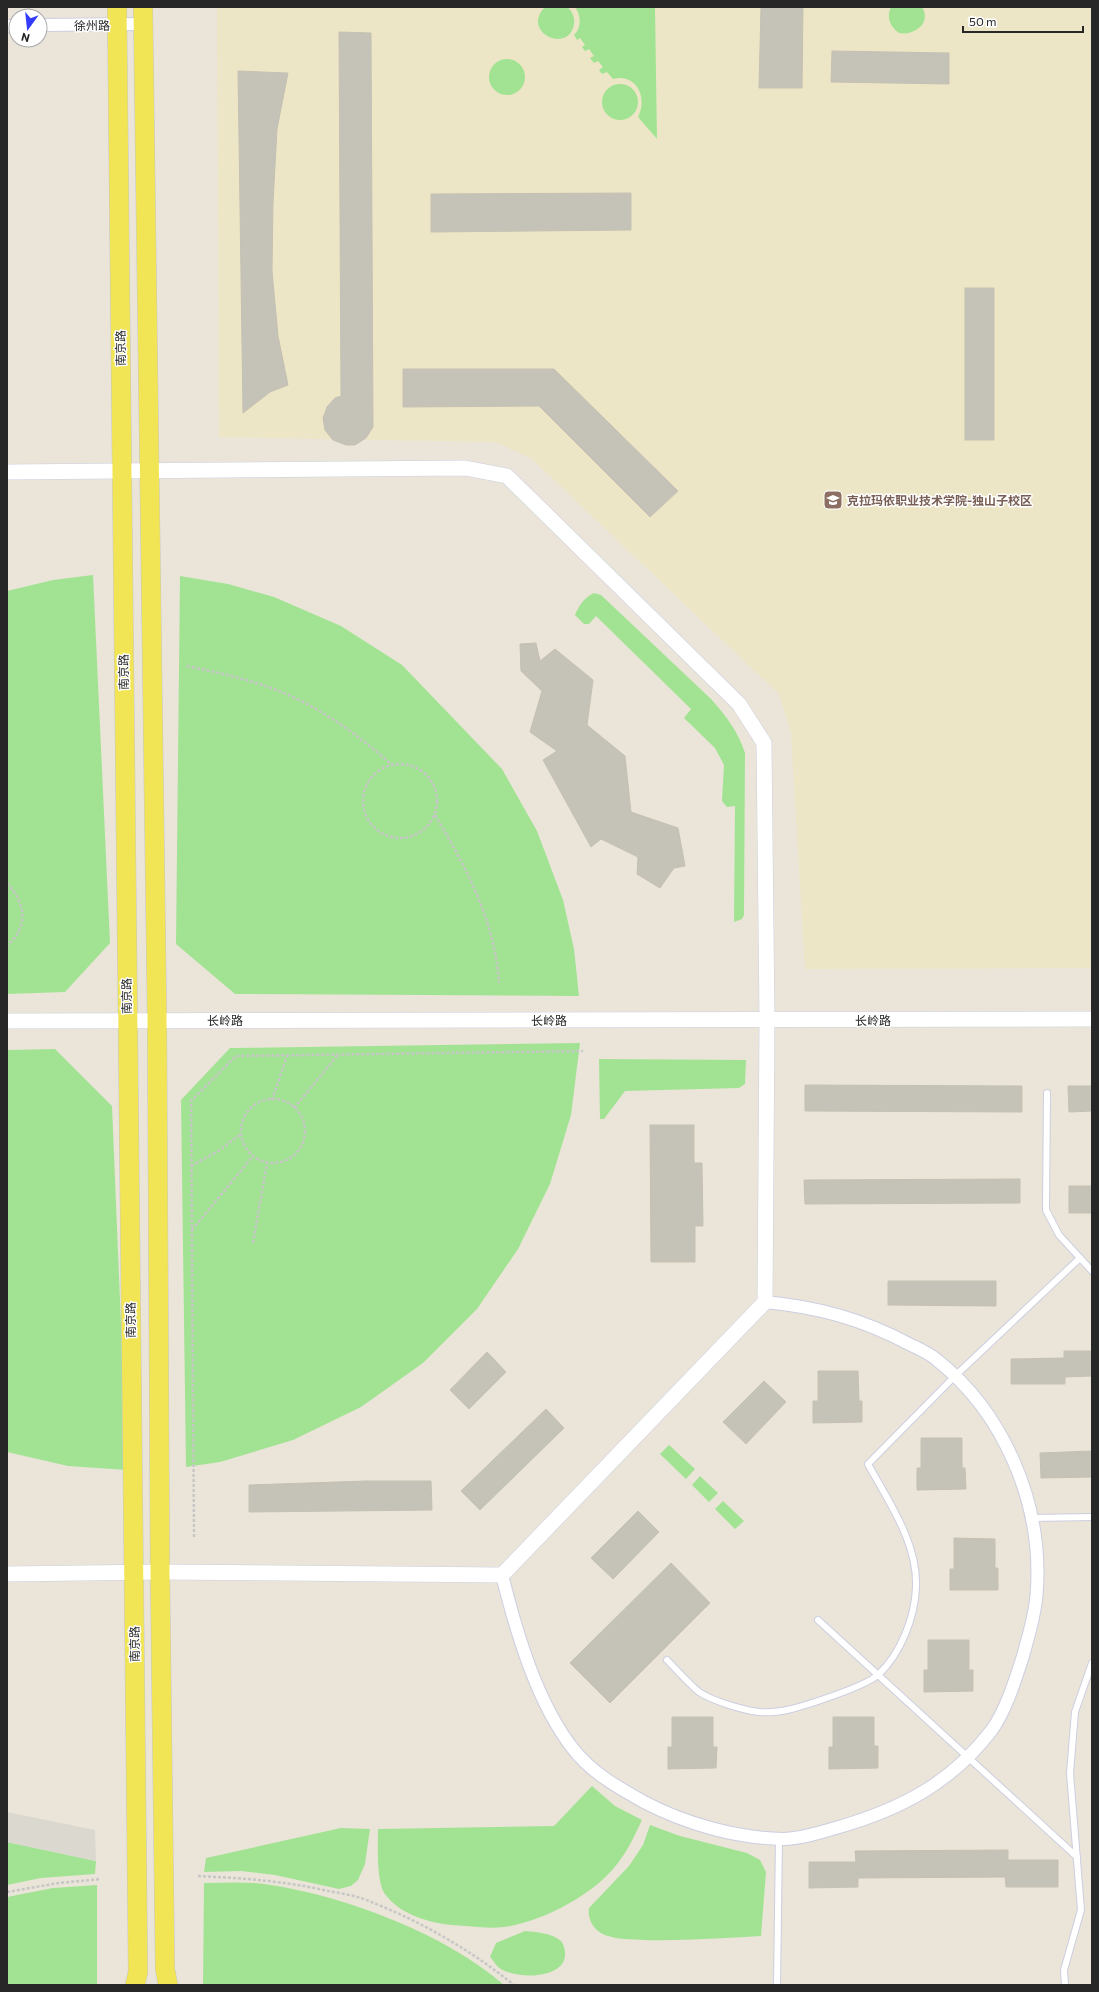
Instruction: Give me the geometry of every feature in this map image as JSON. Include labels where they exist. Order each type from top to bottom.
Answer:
[{"type":"main road","name":"南京路","points":[[117,16],[138,1972],[135,1985]]},
{"type":"main road","points":[[143,16],[157,1020],[160,1572],[165,1969],[168,1985]]},
{"type":"street","name":"徐州路","points":[[48,24],[117,16],[143,16]]},
{"type":"street","points":[[7,472],[465,468],[507,476],[739,704],[764,743],[768,1020],[765,1302],[502,1575],[160,1572],[7,1574]]},
{"type":"street","name":"长岭路","points":[[7,1022],[157,1020],[1092,1020]]},
{"type":"street","points":[[502,1575],[516,1628],[532,1672],[553,1717],[574,1751],[602,1777],[665,1813],[708,1827],[747,1836],[788,1839],[866,1819],[901,1804],[935,1786],[968,1758],[993,1728],[1016,1678],[1032,1624],[1037,1590],[1037,1550],[1032,1518],[1018,1471],[995,1426],[967,1386],[934,1358],[887,1333],[839,1315],[802,1306],[765,1302]]},
{"type":"lane","points":[[1047,1094],[1046,1210],[1059,1236],[1092,1271]]},
{"type":"lane","points":[[667,1660],[700,1692],[724,1703],[760,1712],[792,1709],[845,1692],[878,1675],[899,1650],[913,1612],[916,1586],[912,1553],[894,1513],[868,1464],[955,1376],[1080,1258]]},
{"type":"lane","points":[[1032,1518],[1092,1517]]},
{"type":"lane","points":[[818,1620],[1077,1857]]},
{"type":"lane","points":[[1064,1985],[1064,1970],[1081,1910],[1070,1774],[1075,1712],[1092,1663]]},
{"type":"lane","points":[[777,1985],[779,1838]]},
{"type":"path","points":[[187,666],[234,677],[297,699],[339,723],[368,744],[392,765]]},
{"type":"path","points":[[409,764],[422,770],[432,781],[437,795],[437,810],[434,815],[431,823],[420,833],[406,838],[391,838],[378,832],[368,821],[363,807],[363,792],[369,779],[380,769],[392,765],[409,764]]},
{"type":"path","points":[[434,815],[475,888],[488,924],[497,957],[499,983]]},
{"type":"path","points":[[7,883],[17,894],[22,908],[22,924],[16,938],[7,946]]},
{"type":"path","points":[[194,1537],[190,1101],[236,1056],[337,1056],[583,1051]]},
{"type":"path","points":[[272,1100],[287,1056]]},
{"type":"path","points":[[294,1108],[337,1056]]},
{"type":"path","points":[[278,1099],[294,1108],[299,1113],[304,1124],[305,1137],[300,1148],[292,1158],[280,1163],[268,1163],[256,1159],[246,1150],[241,1134],[241,1126],[245,1114],[254,1105],[265,1100],[278,1099]]},
{"type":"path","points":[[191,1166],[218,1151],[241,1134]]},
{"type":"path","points":[[192,1231],[253,1156]]},
{"type":"path","points":[[253,1243],[268,1163]]},
{"type":"path","points":[[198,1876],[256,1878],[310,1887],[360,1898],[450,1939],[485,1962],[514,1985]]},
{"type":"path","points":[[7,1892],[59,1883],[101,1879]]},
{"type":"shaded area","name":"克拉玛依职业技术学院-独山子校区","points":[[217,7],[1092,7],[1092,968],[805,969],[791,732],[779,694],[531,458],[495,442],[219,437]]},
{"type":"shaded area","points":[[7,1812],[95,1830],[96,1861],[7,1842]]},
{"type":"green space","points":[[545,7],[567,7],[573,14],[574,24],[570,33],[564,38],[556,39],[542,32],[538,25],[539,16]]},
{"type":"green space","points":[[575,7],[655,7],[657,139],[638,117],[642,103],[641,95],[634,84],[621,78],[613,79],[607,72],[602,74],[599,70],[603,67],[598,61],[594,63],[590,58],[594,56],[589,49],[585,51],[582,47],[585,45],[580,38],[577,40],[574,35],[577,32],[580,21]]},
{"type":"green space","points":[[891,7],[922,7],[925,18],[923,23],[916,30],[899,33],[893,28],[890,22],[889,14]]},
{"type":"green space","points":[[510,59],[520,64],[524,70],[524,84],[520,90],[514,94],[504,95],[494,90],[490,84],[489,74],[494,64],[500,60]]},
{"type":"green space","points":[[624,84],[633,89],[637,95],[637,109],[633,115],[624,120],[616,120],[607,115],[603,109],[602,98],[607,89],[613,85]]},
{"type":"green space","points":[[93,575],[110,943],[65,992],[7,994],[7,591],[53,580]]},
{"type":"green space","points":[[180,576],[228,584],[274,597],[341,626],[402,665],[502,769],[537,831],[563,900],[574,949],[579,996],[235,994],[176,944]]},
{"type":"green space","points":[[594,593],[601,595],[711,699],[727,718],[739,738],[745,753],[744,915],[742,919],[734,922],[735,806],[727,807],[722,801],[724,765],[715,748],[684,718],[691,709],[596,616],[589,624],[584,624],[575,615],[583,602]]},
{"type":"green space","points":[[580,1043],[571,1115],[550,1184],[518,1249],[477,1309],[423,1363],[361,1407],[293,1440],[220,1462],[186,1467],[181,1100],[230,1048]]},
{"type":"green space","points":[[55,1049],[112,1106],[127,1470],[68,1466],[7,1452],[7,1050]]},
{"type":"green space","points":[[599,1059],[746,1060],[745,1084],[739,1088],[625,1091],[604,1119],[600,1119]]},
{"type":"green space","points":[[669,1445],[695,1469],[686,1479],[660,1454]]},
{"type":"green space","points":[[700,1476],[718,1493],[709,1502],[692,1485]]},
{"type":"green space","points":[[723,1501],[744,1521],[735,1529],[715,1509]]},
{"type":"green space","points":[[592,1786],[615,1806],[642,1820],[634,1837],[618,1863],[596,1885],[567,1905],[551,1913],[519,1924],[498,1928],[478,1927],[443,1924],[424,1920],[398,1907],[385,1894],[380,1881],[379,1872],[378,1829],[554,1826]]},
{"type":"green space","points":[[650,1825],[680,1836],[747,1853],[760,1860],[766,1872],[761,1936],[688,1940],[644,1940],[614,1938],[601,1933],[595,1928],[590,1920],[589,1908],[629,1866],[643,1845]]},
{"type":"green space","points":[[341,1828],[370,1829],[365,1864],[358,1880],[351,1886],[339,1889],[275,1875],[241,1871],[204,1872],[206,1858]]},
{"type":"green space","points":[[7,1842],[96,1861],[95,1874],[41,1878],[7,1885]]},
{"type":"green space","points":[[204,1883],[246,1883],[271,1885],[301,1891],[363,1908],[425,1934],[454,1950],[504,1985],[203,1985]]},
{"type":"green space","points":[[97,1885],[97,1985],[7,1985],[7,1897],[53,1888]]},
{"type":"green space","points":[[525,1931],[539,1932],[557,1938],[561,1941],[565,1952],[564,1961],[558,1968],[538,1975],[527,1975],[505,1971],[497,1966],[490,1957],[496,1943]]},
{"type":"building","points":[[761,7],[803,7],[802,88],[759,88]]},
{"type":"building","points":[[339,32],[371,33],[373,427],[366,438],[355,445],[346,445],[333,440],[325,430],[323,418],[327,407],[335,398],[341,396]]},
{"type":"building","points":[[832,51],[949,53],[949,84],[831,82]]},
{"type":"building","points":[[238,71],[288,73],[277,129],[273,203],[272,271],[278,336],[288,385],[270,392],[243,413]]},
{"type":"building","points":[[631,193],[631,230],[431,232],[431,194]]},
{"type":"building","points":[[965,288],[994,288],[994,440],[965,440]]},
{"type":"building","points":[[403,369],[554,369],[678,491],[650,517],[539,406],[403,407]]},
{"type":"building","points":[[536,643],[540,661],[555,649],[593,680],[587,725],[625,756],[631,812],[678,828],[685,866],[674,868],[660,888],[637,874],[638,857],[601,839],[591,847],[543,760],[557,751],[530,732],[542,691],[521,671],[520,644]]},
{"type":"building","points":[[805,1085],[1022,1086],[1022,1112],[805,1111]]},
{"type":"building","points":[[1068,1086],[1092,1086],[1092,1111],[1069,1112]]},
{"type":"building","points":[[650,1125],[694,1125],[694,1163],[702,1163],[703,1226],[695,1226],[695,1262],[651,1262]]},
{"type":"building","points":[[1020,1179],[1020,1203],[805,1204],[804,1180]]},
{"type":"building","points":[[1069,1186],[1092,1186],[1092,1213],[1069,1213]]},
{"type":"building","points":[[888,1281],[996,1281],[996,1306],[888,1305]]},
{"type":"building","points":[[1064,1351],[1092,1351],[1092,1376],[1065,1377],[1065,1384],[1011,1384],[1011,1359],[1064,1358]]},
{"type":"building","points":[[487,1352],[506,1372],[469,1409],[450,1390]]},
{"type":"building","points":[[818,1371],[858,1371],[859,1401],[862,1401],[862,1422],[813,1423],[813,1401],[818,1401]]},
{"type":"building","points":[[764,1381],[786,1402],[746,1444],[723,1422]]},
{"type":"building","points":[[546,1409],[564,1428],[480,1510],[461,1491]]},
{"type":"building","points":[[921,1438],[962,1438],[962,1468],[965,1468],[966,1489],[917,1490],[917,1468],[921,1468]]},
{"type":"building","points":[[1092,1451],[1092,1477],[1041,1478],[1040,1453]]},
{"type":"building","points":[[366,1481],[431,1481],[432,1510],[249,1512],[249,1485]]},
{"type":"building","points":[[638,1511],[659,1532],[613,1579],[591,1558]]},
{"type":"building","points":[[954,1538],[995,1539],[995,1568],[998,1568],[998,1590],[950,1590],[950,1569],[954,1569]]},
{"type":"building","points":[[671,1563],[710,1603],[610,1703],[570,1663]]},
{"type":"building","points":[[928,1640],[969,1640],[969,1670],[973,1670],[973,1691],[924,1692],[924,1670],[928,1670]]},
{"type":"building","points":[[672,1717],[713,1717],[713,1747],[717,1747],[716,1768],[668,1769],[668,1747],[672,1747]]},
{"type":"building","points":[[833,1717],[874,1717],[874,1746],[878,1746],[878,1768],[829,1769],[829,1747],[833,1747]]},
{"type":"building","points":[[1008,1850],[1008,1860],[1058,1860],[1058,1887],[1006,1887],[1005,1877],[858,1878],[858,1887],[809,1888],[809,1862],[856,1862],[855,1851]]},
{"type":"place","name":"克拉玛依职业技术学院-独山子校区","points":[[833,500]]}]
